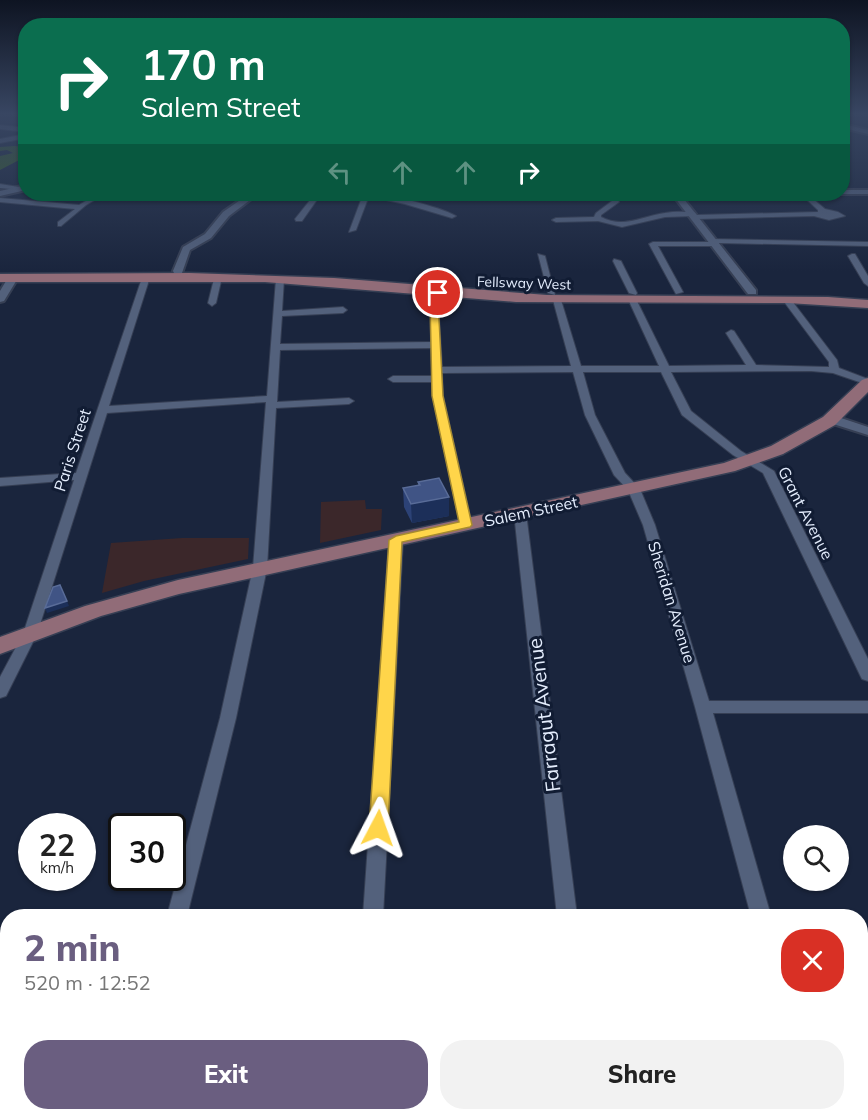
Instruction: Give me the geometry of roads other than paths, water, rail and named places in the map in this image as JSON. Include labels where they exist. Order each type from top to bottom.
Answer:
[{"type":"main road","name":"Fellsway West","points":[[0,273],[178,271],[316,274],[555,297]]},
{"type":"main road","name":"Fellsway West","points":[[7,278],[218,277],[280,279],[438,293],[555,297],[786,299],[868,304]]},
{"type":"main road","name":"Fellsway West","points":[[633,296],[679,292],[752,292],[868,297]]},
{"type":"main road","name":"Salem Street","points":[[0,646],[138,597],[260,568],[706,473],[752,460],[792,443],[837,415],[868,383]]},
{"type":"street","points":[[0,186],[18,187]]},
{"type":"street","points":[[0,194],[18,189]]},
{"type":"street","points":[[850,192],[868,192]]},
{"type":"street","points":[[0,200],[80,207]]},
{"type":"street","points":[[61,224],[90,201]]},
{"type":"street","points":[[178,271],[186,249],[206,237],[218,226],[226,214],[244,201]]},
{"type":"street","points":[[299,219],[313,201]]},
{"type":"street","points":[[352,230],[364,201]]},
{"type":"street","points":[[401,201],[452,216]]},
{"type":"street","points":[[598,219],[597,215],[616,201]]},
{"type":"street","points":[[682,201],[752,292]]},
{"type":"street","points":[[556,220],[598,219],[624,225],[669,215],[820,213],[810,201]]},
{"type":"street","points":[[679,292],[653,244],[715,242],[868,244]]},
{"type":"street","name":"Sheridan Avenue","points":[[541,256],[590,415],[620,475],[634,489],[649,525],[759,909]]},
{"type":"street","points":[[852,256],[868,283]]},
{"type":"street","name":"Grant Avenue","points":[[617,261],[664,369],[690,418],[736,453],[768,471],[868,675]]},
{"type":"street","points":[[212,303],[218,277]]},
{"type":"street","points":[[0,299],[7,278]]},
{"type":"street","name":"Paris Street","points":[[0,692],[30,634],[146,278]]},
{"type":"street","points":[[179,909],[228,718],[260,568],[280,279]]},
{"type":"street","points":[[438,293],[434,300],[435,345],[442,423],[466,525]]},
{"type":"street","points":[[786,299],[834,362],[834,370]]},
{"type":"street","points":[[277,314],[343,310]]},
{"type":"street","points":[[731,333],[753,368]]},
{"type":"street","points":[[275,347],[435,345]]},
{"type":"street","points":[[393,379],[437,374],[576,369],[818,368],[834,370],[868,383]]},
{"type":"street","points":[[103,410],[271,402],[349,401]]},
{"type":"street","points":[[837,415],[868,426]]},
{"type":"street","points":[[837,415],[868,431]]},
{"type":"street","points":[[0,482],[81,476]]},
{"type":"street","name":"Farragut Avenue","points":[[520,513],[566,909]]},
{"type":"street","points":[[373,909],[396,540]]},
{"type":"street","points":[[703,707],[868,707]]}]
